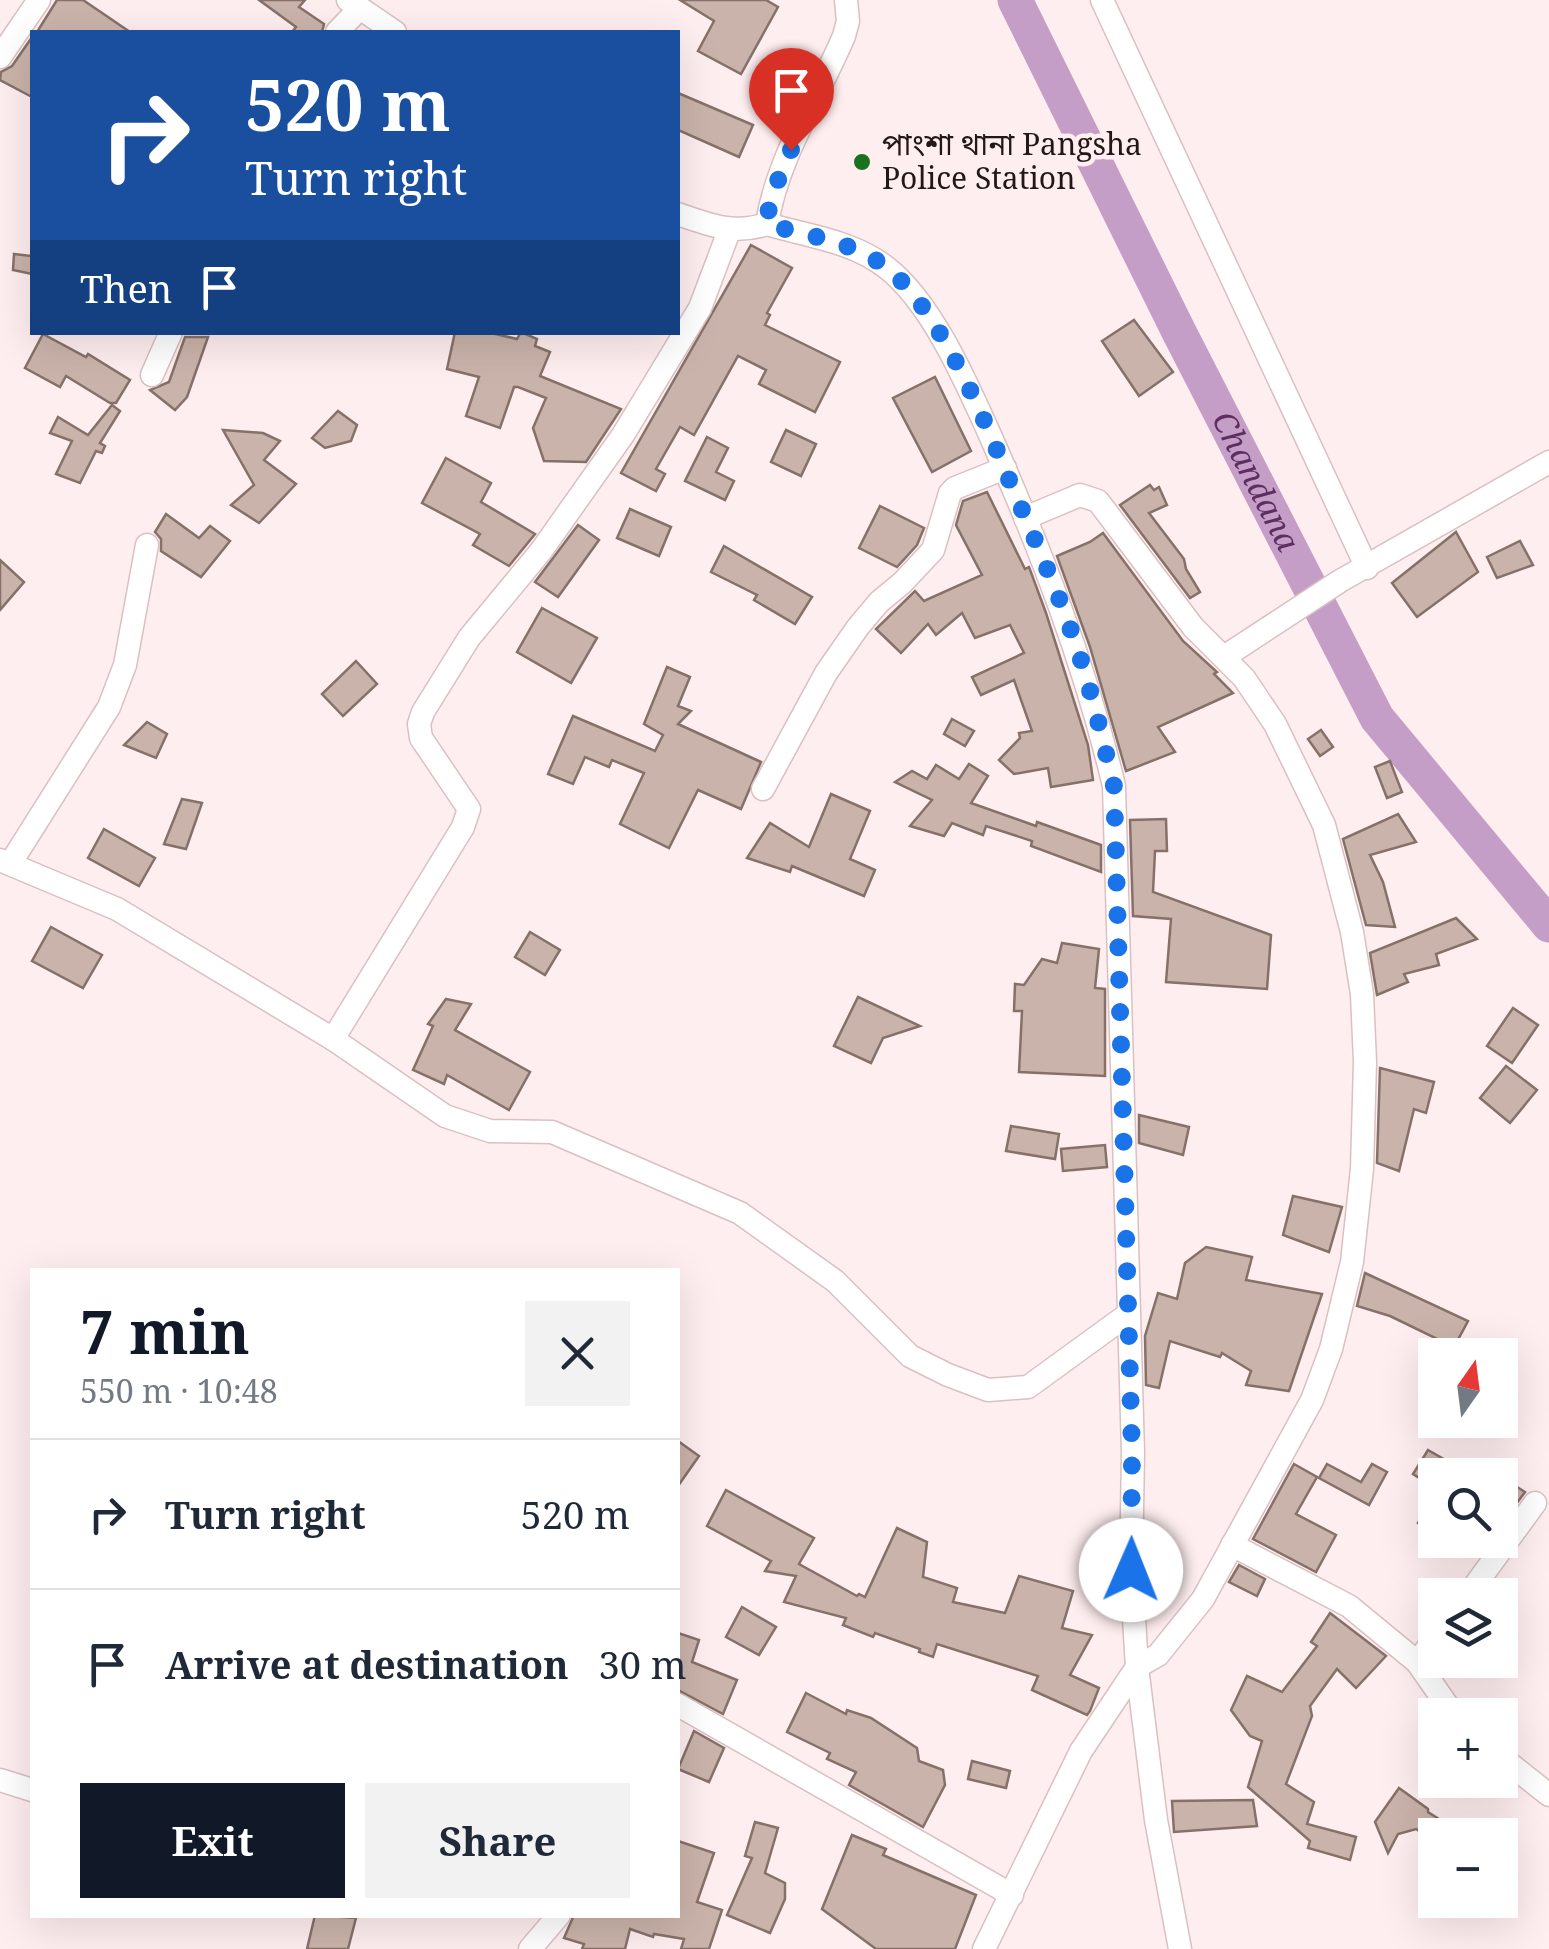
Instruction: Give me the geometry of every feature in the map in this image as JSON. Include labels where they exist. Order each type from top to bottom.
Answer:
[{"type":"street","points":[[0,56],[39,0]]},
{"type":"street","points":[[767,224],[770,199],[780,174],[844,36],[848,21],[846,0]]},
{"type":"street","points":[[1102,0],[1366,568]]},
{"type":"street","points":[[339,30],[366,6],[393,30]]},
{"type":"street","points":[[680,215],[728,231],[767,224],[856,249],[882,264],[905,285],[945,344],[971,393],[1074,641],[1095,707],[1114,786],[1132,1453],[1131,1570],[1137,1667],[1156,1820],[1180,1949]]},
{"type":"street","points":[[334,1039],[462,827],[468,810],[420,738],[423,712],[469,638],[541,551],[623,434],[700,308],[728,231]]},
{"type":"street","points":[[152,375],[170,335]]},
{"type":"street","points":[[1224,658],[1340,582],[1549,462]]},
{"type":"street","points":[[763,789],[826,672],[880,602],[933,550],[950,493],[1004,468]]},
{"type":"street","points":[[984,1949],[1081,1752],[1137,1667],[1158,1655],[1203,1599],[1312,1400],[1331,1349],[1357,1230],[1364,1138],[1362,994],[1352,932],[1324,826],[1275,724],[1244,678],[1169,598],[1098,501],[1080,495],[1025,518]]},
{"type":"street","points":[[147,544],[125,665],[109,707],[5,862],[117,909],[334,1039],[445,1116],[490,1131],[552,1132],[740,1213],[835,1281],[910,1356],[988,1390],[1028,1387],[1127,1316]]},
{"type":"street","points":[[1480,1578],[1535,1503]]},
{"type":"street","points":[[1232,1544],[1349,1606],[1417,1662],[1442,1698]]},
{"type":"street","points":[[680,1707],[1012,1895]]},
{"type":"street","points":[[1518,1770],[1549,1795]]},
{"type":"street","points":[[0,1780],[30,1789]]},
{"type":"street","points":[[530,1949],[556,1918]]},
{"type":"building","points":[[57,0],[83,0],[127,30],[38,30]]},
{"type":"building","points":[[259,0],[305,0],[299,7],[324,24],[322,30],[294,30],[296,27]]},
{"type":"building","points":[[680,0],[766,0],[778,7],[741,74],[698,51],[714,21]]},
{"type":"building","points":[[30,40],[30,96],[0,80],[1,72],[12,66]]},
{"type":"building","points":[[680,94],[753,125],[739,157],[680,131]]},
{"type":"building","points":[[751,245],[792,268],[767,313],[770,315],[765,325],[840,362],[815,412],[759,384],[766,370],[738,356],[694,435],[680,427],[656,469],[665,474],[656,491],[621,473]]},
{"type":"building","points":[[14,254],[30,256],[30,274],[13,270]]},
{"type":"building","points":[[1134,320],[1173,372],[1139,396],[1102,341]]},
{"type":"building","points":[[45,335],[86,357],[88,354],[130,380],[116,403],[110,403],[66,376],[60,387],[25,368]]},
{"type":"building","points":[[454,335],[517,339],[528,335],[537,339],[535,346],[550,352],[540,376],[621,409],[586,462],[544,461],[533,428],[546,398],[514,387],[500,428],[466,416],[479,377],[447,369]]},
{"type":"building","points":[[185,337],[208,337],[187,397],[175,410],[150,390],[169,382]]},
{"type":"building","points":[[935,377],[971,451],[932,472],[893,398]]},
{"type":"building","points":[[112,405],[120,411],[100,443],[105,446],[102,453],[96,451],[80,483],[56,474],[72,441],[50,433],[58,417],[88,435]]},
{"type":"building","points":[[338,411],[357,425],[351,441],[325,448],[312,438]]},
{"type":"building","points":[[223,430],[263,433],[280,441],[264,460],[296,484],[259,523],[231,505],[254,485]]},
{"type":"building","points":[[786,430],[816,444],[801,476],[771,462]]},
{"type":"building","points":[[707,437],[728,448],[716,472],[734,481],[725,500],[685,481]]},
{"type":"building","points":[[446,458],[491,483],[481,502],[535,534],[509,566],[473,545],[480,534],[422,503]]},
{"type":"building","points":[[1150,485],[1154,490],[1159,487],[1167,505],[1149,513],[1184,559],[1200,592],[1190,598],[1120,505]]},
{"type":"building","points":[[987,492],[1025,569],[1029,567],[1046,613],[1088,745],[1093,780],[1051,787],[1048,768],[1014,774],[999,760],[1020,738],[1019,733],[1032,731],[1014,680],[981,695],[972,677],[1024,653],[1010,625],[975,638],[962,613],[936,635],[928,624],[901,653],[876,629],[915,591],[924,601],[982,575],[956,525],[963,501]]},
{"type":"building","points":[[880,506],[924,528],[917,545],[897,567],[859,548]]},
{"type":"building","points":[[630,509],[671,527],[659,556],[617,538]]},
{"type":"building","points":[[166,514],[199,538],[210,526],[230,541],[201,577],[161,551],[161,539],[155,532]]},
{"type":"building","points":[[578,525],[599,540],[558,597],[535,582]]},
{"type":"building","points":[[1456,532],[1478,572],[1417,617],[1392,583]]},
{"type":"building","points":[[1103,533],[1183,641],[1217,672],[1214,674],[1233,693],[1158,727],[1175,752],[1126,771],[1090,647],[1057,556]]},
{"type":"building","points":[[1520,541],[1533,565],[1497,578],[1487,557]]},
{"type":"building","points":[[724,546],[812,597],[795,624],[754,600],[757,595],[711,572]]},
{"type":"building","points":[[0,560],[24,582],[0,610]]},
{"type":"building","points":[[542,608],[597,638],[571,683],[517,652]]},
{"type":"building","points":[[356,661],[377,684],[343,716],[322,694]]},
{"type":"building","points":[[667,667],[690,677],[678,706],[691,711],[678,724],[761,762],[741,809],[698,790],[669,848],[620,824],[644,773],[612,760],[609,767],[585,757],[573,784],[548,774],[573,716],[655,751],[663,735],[644,724]]},
{"type":"building","points":[[952,719],[974,731],[965,746],[944,734]]},
{"type":"building","points":[[147,722],[167,734],[156,758],[124,745]]},
{"type":"building","points":[[1321,730],[1333,747],[1320,756],[1308,739]]},
{"type":"building","points":[[1390,761],[1402,792],[1387,798],[1375,767]]},
{"type":"building","points":[[969,764],[988,776],[971,803],[1101,845],[1101,872],[1031,846],[1032,841],[986,826],[983,835],[952,823],[944,836],[910,826],[932,800],[895,782],[912,771],[927,779],[936,765],[959,779]]},
{"type":"building","points":[[831,794],[870,811],[850,859],[875,870],[864,896],[792,866],[790,872],[747,858],[770,823],[809,847]]},
{"type":"building","points":[[182,799],[202,803],[186,849],[164,844]]},
{"type":"building","points":[[1398,814],[1416,842],[1370,855],[1383,882],[1395,927],[1366,925],[1343,839]]},
{"type":"building","points":[[1166,819],[1167,851],[1155,851],[1153,892],[1271,935],[1267,989],[1166,982],[1171,919],[1133,916],[1130,820]]},
{"type":"building","points":[[104,829],[155,858],[139,886],[88,858]]},
{"type":"building","points":[[1456,918],[1477,939],[1436,954],[1439,965],[1404,974],[1408,982],[1377,995],[1370,953]]},
{"type":"building","points":[[51,927],[102,955],[83,988],[32,961]]},
{"type":"building","points":[[530,932],[560,950],[545,975],[515,957]]},
{"type":"building","points":[[1062,943],[1099,949],[1095,988],[1105,989],[1105,1076],[1019,1072],[1022,1011],[1014,1011],[1015,984],[1024,985],[1042,959],[1057,963]]},
{"type":"building","points":[[858,997],[920,1026],[883,1038],[871,1063],[834,1046]]},
{"type":"building","points":[[446,999],[471,1004],[455,1030],[530,1072],[509,1110],[447,1075],[444,1084],[413,1070],[433,1026],[428,1024]]},
{"type":"building","points":[[1513,1008],[1538,1025],[1512,1063],[1487,1046]]},
{"type":"building","points":[[1506,1066],[1537,1090],[1510,1123],[1480,1098]]},
{"type":"building","points":[[1380,1068],[1434,1082],[1426,1113],[1414,1109],[1399,1171],[1377,1163]]},
{"type":"building","points":[[1139,1115],[1189,1127],[1183,1155],[1139,1143]]},
{"type":"building","points":[[1011,1126],[1059,1134],[1055,1159],[1006,1151]]},
{"type":"building","points":[[1105,1145],[1107,1167],[1063,1171],[1061,1149]]},
{"type":"building","points":[[1293,1196],[1342,1207],[1329,1252],[1283,1235]]},
{"type":"building","points":[[1206,1247],[1252,1257],[1246,1280],[1322,1294],[1289,1391],[1246,1385],[1251,1371],[1222,1353],[1220,1357],[1170,1341],[1159,1388],[1146,1385],[1145,1336],[1158,1293],[1177,1299],[1185,1263]]},
{"type":"building","points":[[1365,1273],[1468,1321],[1459,1338],[1435,1338],[1390,1316],[1357,1306]]},
{"type":"building","points":[[680,1442],[699,1456],[680,1483]]},
{"type":"building","points":[[1428,1450],[1441,1458],[1423,1458]]},
{"type":"building","points":[[1294,1464],[1317,1477],[1296,1514],[1336,1535],[1316,1572],[1253,1539]]},
{"type":"building","points":[[1327,1464],[1361,1482],[1372,1464],[1387,1472],[1369,1505],[1319,1478]]},
{"type":"building","points":[[726,1490],[814,1538],[799,1564],[857,1596],[865,1597],[897,1528],[927,1542],[923,1577],[957,1588],[953,1602],[1005,1613],[1019,1576],[1073,1591],[1062,1628],[1092,1635],[1070,1675],[1099,1688],[1090,1711],[1087,1715],[1032,1690],[1038,1676],[937,1644],[933,1657],[875,1633],[873,1637],[843,1625],[846,1618],[784,1602],[796,1576],[765,1571],[771,1561],[707,1526]]},
{"type":"building","points":[[1239,1565],[1265,1579],[1257,1596],[1229,1582]]},
{"type":"building","points":[[742,1607],[776,1627],[759,1655],[726,1637]]},
{"type":"building","points":[[1330,1613],[1386,1656],[1356,1688],[1337,1669],[1310,1706],[1312,1716],[1286,1784],[1314,1802],[1307,1824],[1356,1837],[1350,1860],[1308,1848],[1310,1841],[1248,1787],[1262,1741],[1250,1736],[1231,1710],[1247,1676],[1282,1692],[1317,1646],[1311,1642]]},
{"type":"building","points":[[680,1634],[699,1640],[692,1662],[737,1680],[723,1714],[680,1691]]},
{"type":"building","points":[[806,1693],[846,1714],[847,1710],[871,1718],[917,1748],[919,1761],[943,1770],[945,1785],[923,1827],[849,1785],[856,1772],[827,1759],[830,1753],[787,1732]]},
{"type":"building","points":[[694,1731],[724,1748],[709,1782],[680,1770]]},
{"type":"building","points":[[972,1761],[1010,1771],[1006,1788],[968,1779]]},
{"type":"building","points":[[1399,1788],[1437,1818],[1418,1818],[1418,1830],[1398,1834],[1388,1853],[1375,1822]]},
{"type":"building","points":[[1253,1800],[1257,1826],[1174,1832],[1172,1801]]},
{"type":"building","points":[[755,1822],[778,1828],[765,1873],[785,1883],[785,1899],[770,1933],[727,1915],[752,1858],[745,1856]]},
{"type":"building","points":[[852,1835],[886,1849],[883,1855],[976,1895],[955,1949],[876,1949],[822,1909]]},
{"type":"building","points":[[680,1842],[714,1853],[697,1902],[722,1910],[709,1949],[681,1949],[684,1939],[654,1934],[653,1937],[630,1929],[625,1949],[582,1949],[584,1944],[564,1938],[573,1918],[680,1918]]},
{"type":"building","points":[[314,1918],[356,1918],[348,1949],[307,1949]]},
{"type":"waterway","name":"Chandana","points":[[1015,0],[1179,332],[1377,718],[1549,925]]},
{"type":"place","name":"পাংশা থানা Pangsha Police Station","points":[[862,162]]},
{"type":"route","points":[[791,150],[770,199],[767,224],[838,243],[874,258],[905,285],[945,344],[971,393],[1044,559],[1095,707],[1114,786],[1132,1453],[1131,1570]]}]
